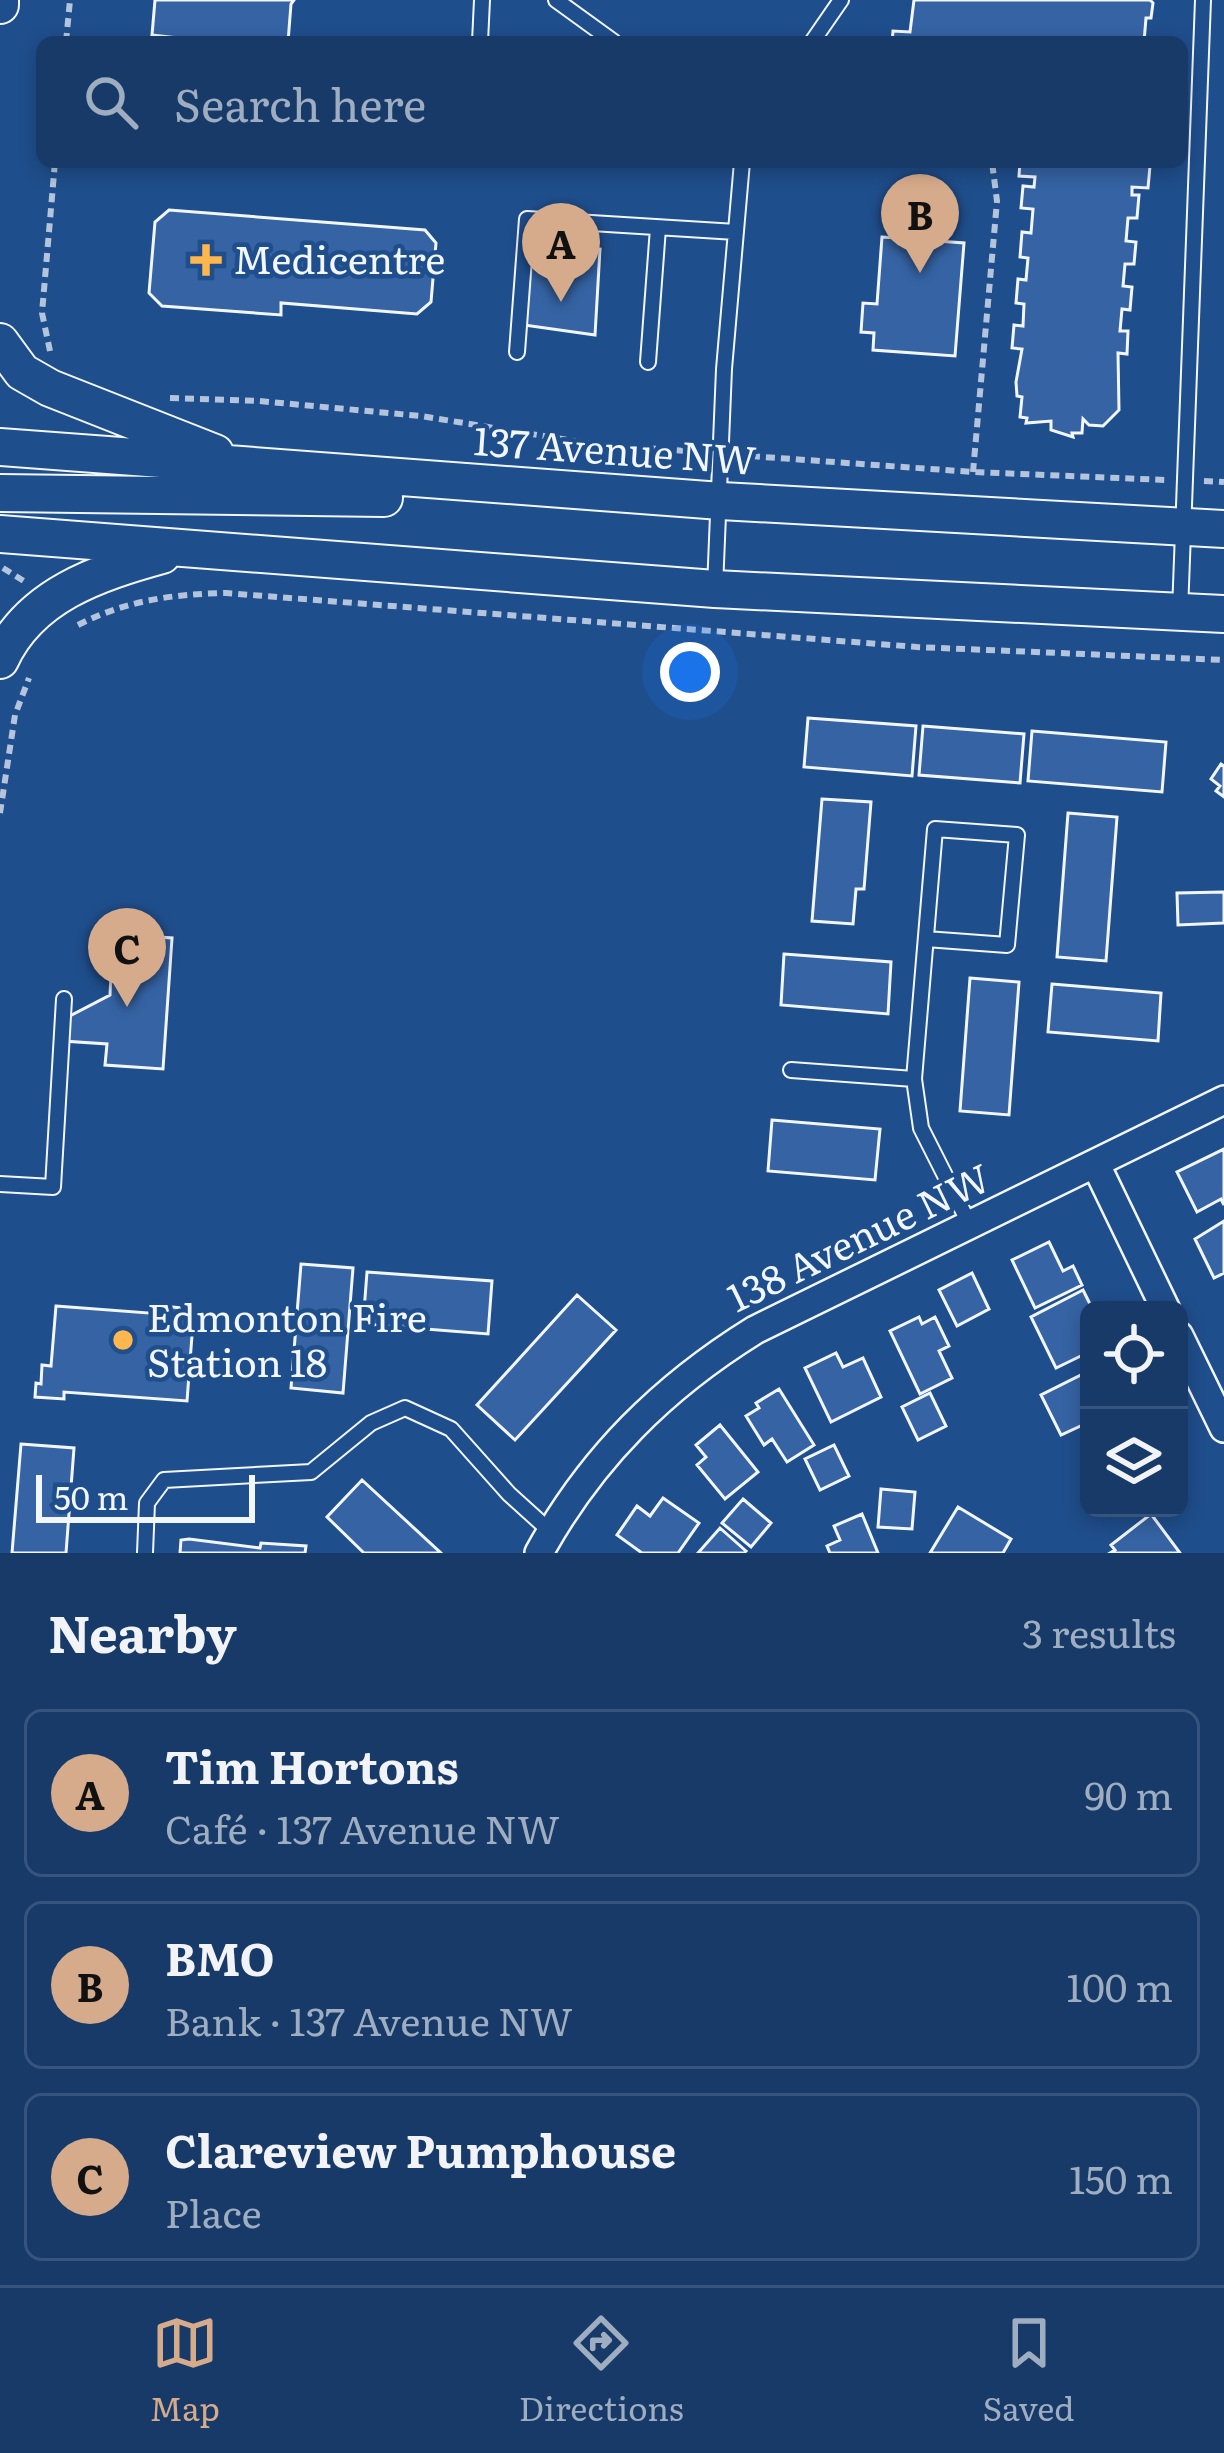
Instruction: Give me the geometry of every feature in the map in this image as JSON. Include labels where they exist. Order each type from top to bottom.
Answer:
[{"type":"main road","points":[[0,342],[22,372],[50,388],[251,467]]},
{"type":"main road","name":"137 Avenue NW","points":[[0,447],[721,501],[1206,529]]},
{"type":"main road","points":[[0,493],[349,499],[598,492]]},
{"type":"main road","points":[[0,534],[715,589],[1224,614]]},
{"type":"main road","points":[[16,667],[20,627],[48,600],[97,575],[189,548]]},
{"type":"street","name":"138 Avenue NW","points":[[545,1542],[614,1442],[710,1358],[754,1330],[1224,1100]]},
{"type":"street","points":[[1096,1165],[1162,1301]]},
{"type":"street","points":[[1188,1354],[1224,1428]]},
{"type":"lane","points":[[480,36],[482,0]]},
{"type":"lane","points":[[556,0],[606,36]]},
{"type":"lane","points":[[816,36],[842,0]]},
{"type":"lane","points":[[1180,613],[1206,529],[1183,481],[1204,0]]},
{"type":"lane","points":[[715,589],[724,369],[741,168]]},
{"type":"lane","points":[[517,352],[527,219],[736,232]]},
{"type":"lane","points":[[648,362],[658,228]]},
{"type":"lane","points":[[926,939],[1007,945],[1017,836],[934,829],[914,1079],[921,1128],[970,1226]]},
{"type":"lane","points":[[0,1184],[53,1187],[64,999]]},
{"type":"lane","points":[[791,1070],[914,1079]]},
{"type":"lane","points":[[145,1553],[147,1503],[164,1480],[310,1472],[371,1423],[405,1408],[451,1429],[545,1542]]},
{"type":"path","points":[[67,36],[70,0]]},
{"type":"path","points":[[54,168],[42,314],[46,346],[54,356]]},
{"type":"path","points":[[973,472],[998,201],[993,168]]},
{"type":"path","points":[[151,397],[421,416],[593,444],[973,472],[1224,482]]},
{"type":"path","points":[[1206,529],[1214,481]]},
{"type":"path","points":[[71,628],[106,610],[146,599],[226,593],[917,647],[1224,660]]},
{"type":"path","points":[[0,813],[15,715],[16,667]]},
{"type":"building","points":[[155,0],[294,0],[288,36],[152,35]]},
{"type":"building","points":[[914,0],[1153,3],[1144,36],[893,36],[893,31],[910,32]]},
{"type":"building","points":[[1020,168],[1150,168],[1148,188],[1132,187],[1132,195],[1139,195],[1137,218],[1128,218],[1126,241],[1136,242],[1134,264],[1125,264],[1123,286],[1132,287],[1130,310],[1122,309],[1120,331],[1128,331],[1127,354],[1118,353],[1119,410],[1103,426],[1089,425],[1083,419],[1082,433],[1072,433],[1073,437],[1051,430],[1051,421],[1026,423],[1027,418],[1020,417],[1022,397],[1017,396],[1016,382],[1022,349],[1012,348],[1014,325],[1023,326],[1024,304],[1016,303],[1018,279],[1026,280],[1028,258],[1020,257],[1022,232],[1031,233],[1033,209],[1021,208],[1023,186],[1034,187],[1035,177],[1019,176]]},
{"type":"building","points":[[169,210],[425,230],[436,243],[431,302],[417,314],[281,303],[281,315],[162,306],[149,293],[155,222]]},
{"type":"building","points":[[882,237],[964,243],[955,356],[873,350],[874,333],[861,332],[863,303],[877,304]]},
{"type":"building","points":[[530,243],[600,249],[595,335],[524,325]]},
{"type":"building","points":[[808,718],[916,726],[912,776],[804,767]]},
{"type":"building","points":[[923,726],[1024,734],[1020,783],[919,775]]},
{"type":"building","points":[[1032,731],[1166,742],[1162,792],[1028,781]]},
{"type":"building","points":[[1224,766],[1224,797],[1211,779]]},
{"type":"building","points":[[822,799],[871,802],[864,889],[856,889],[853,924],[812,921]]},
{"type":"building","points":[[1068,813],[1117,817],[1106,961],[1057,957]]},
{"type":"building","points":[[1224,892],[1224,923],[1178,925],[1177,893]]},
{"type":"building","points":[[130,935],[172,938],[163,1069],[105,1065],[107,1044],[63,1041],[64,1019],[110,995],[111,974],[101,973],[102,953],[129,955]]},
{"type":"building","points":[[784,954],[891,962],[888,1014],[781,1005]]},
{"type":"building","points":[[970,978],[1019,982],[1009,1115],[960,1111]]},
{"type":"building","points":[[1052,984],[1161,993],[1158,1041],[1048,1032]]},
{"type":"building","points":[[772,1120],[880,1129],[875,1180],[768,1171]]},
{"type":"building","points":[[1224,1149],[1224,1205],[1221,1199],[1197,1212],[1177,1172]]},
{"type":"building","points":[[1224,1221],[1224,1273],[1214,1278],[1195,1239]]},
{"type":"building","points":[[1049,1242],[1063,1271],[1073,1266],[1082,1285],[1035,1308],[1012,1260]]},
{"type":"building","points":[[301,1264],[353,1268],[343,1393],[291,1388]]},
{"type":"building","points":[[367,1272],[492,1281],[488,1334],[363,1324]]},
{"type":"building","points":[[972,1273],[989,1309],[957,1326],[939,1290]]},
{"type":"building","points":[[1083,1290],[1088,1301],[1080,1301],[1080,1356],[1056,1368],[1031,1317]]},
{"type":"building","points":[[577,1295],[616,1330],[515,1440],[477,1405]]},
{"type":"building","name":"Edmonton Fire Station 18","points":[[56,1306],[161,1314],[161,1306],[194,1309],[187,1401],[64,1392],[64,1399],[35,1397],[42,1365],[51,1366]]},
{"type":"building","points":[[919,1317],[922,1324],[935,1317],[949,1346],[939,1351],[952,1378],[920,1394],[890,1331]]},
{"type":"building","points":[[836,1353],[843,1367],[863,1358],[881,1397],[831,1422],[805,1368]]},
{"type":"building","points":[[1080,1376],[1080,1426],[1061,1435],[1041,1395]]},
{"type":"building","points":[[779,1389],[814,1445],[787,1462],[772,1439],[764,1445],[746,1416],[759,1408],[756,1403]]},
{"type":"building","points":[[930,1393],[946,1426],[918,1440],[902,1407]]},
{"type":"building","points":[[720,1425],[758,1472],[725,1499],[697,1465],[706,1457],[696,1445]]},
{"type":"building","points":[[21,1444],[74,1448],[66,1553],[12,1553]]},
{"type":"building","points":[[834,1445],[849,1476],[820,1490],[805,1459]]},
{"type":"building","points":[[362,1480],[441,1553],[364,1553],[327,1517]]},
{"type":"building","points":[[881,1489],[915,1492],[912,1529],[878,1527]]},
{"type":"building","points":[[663,1498],[699,1523],[678,1553],[642,1553],[617,1535],[637,1506],[650,1516]]},
{"type":"building","points":[[743,1499],[771,1523],[751,1547],[722,1523]]},
{"type":"building","points":[[958,1507],[1011,1539],[1003,1553],[930,1553]]},
{"type":"building","points":[[862,1514],[878,1553],[830,1553],[827,1546],[840,1540],[834,1526]]},
{"type":"building","points":[[1153,1517],[1180,1553],[1110,1553],[1115,1550],[1111,1545]]},
{"type":"building","points":[[720,1528],[746,1551],[698,1553]]},
{"type":"building","points":[[181,1540],[260,1548],[261,1543],[306,1546],[305,1553],[180,1553]]},
{"type":"place","name":"Medicentre","points":[[206,260]]},
{"type":"place","name":"BMO","points":[[920,273]]},
{"type":"place","name":"Tim Hortons","points":[[561,302]]},
{"type":"place","name":"Clareview Pumphouse","points":[[127,1007]]},
{"type":"place","name":"Edmonton Fire Station 18","points":[[123,1340]]}]
